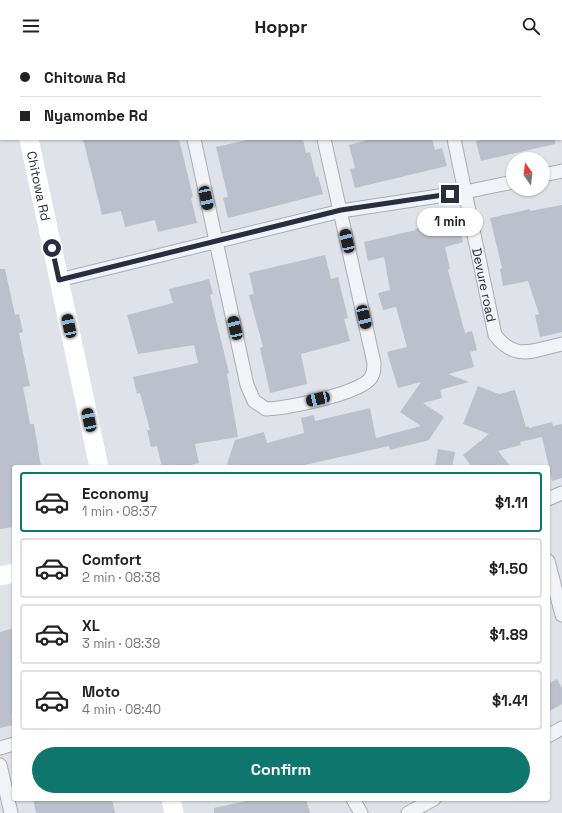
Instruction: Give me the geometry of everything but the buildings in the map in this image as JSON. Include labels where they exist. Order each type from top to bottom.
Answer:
[{"type":"street","name":"Chitowa Rd","points":[[29,140],[99,465]]},
{"type":"street","points":[[194,140],[247,385],[254,401],[266,409],[274,409],[339,394],[360,386],[370,379],[374,371],[374,363],[324,140]]},
{"type":"street","name":"Devure road","points":[[454,140],[495,335],[503,346],[512,351],[524,352],[562,344]]},
{"type":"street","points":[[550,174],[562,171]]},
{"type":"street","points":[[59,280],[341,210],[465,192],[506,183]]},
{"type":"street","points":[[550,498],[562,493]]},
{"type":"street","points":[[550,569],[562,615]]},
{"type":"street","points":[[0,576],[12,573]]},
{"type":"street","points":[[550,735],[562,728]]},
{"type":"street","points":[[0,748],[12,745]]},
{"type":"street","points":[[0,766],[10,813]]},
{"type":"street","points":[[171,801],[174,813]]},
{"type":"street","points":[[354,801],[361,813]]},
{"type":"street","points":[[408,813],[430,801]]},
{"type":"route","points":[[52,248],[59,280],[341,210],[450,194]]}]
